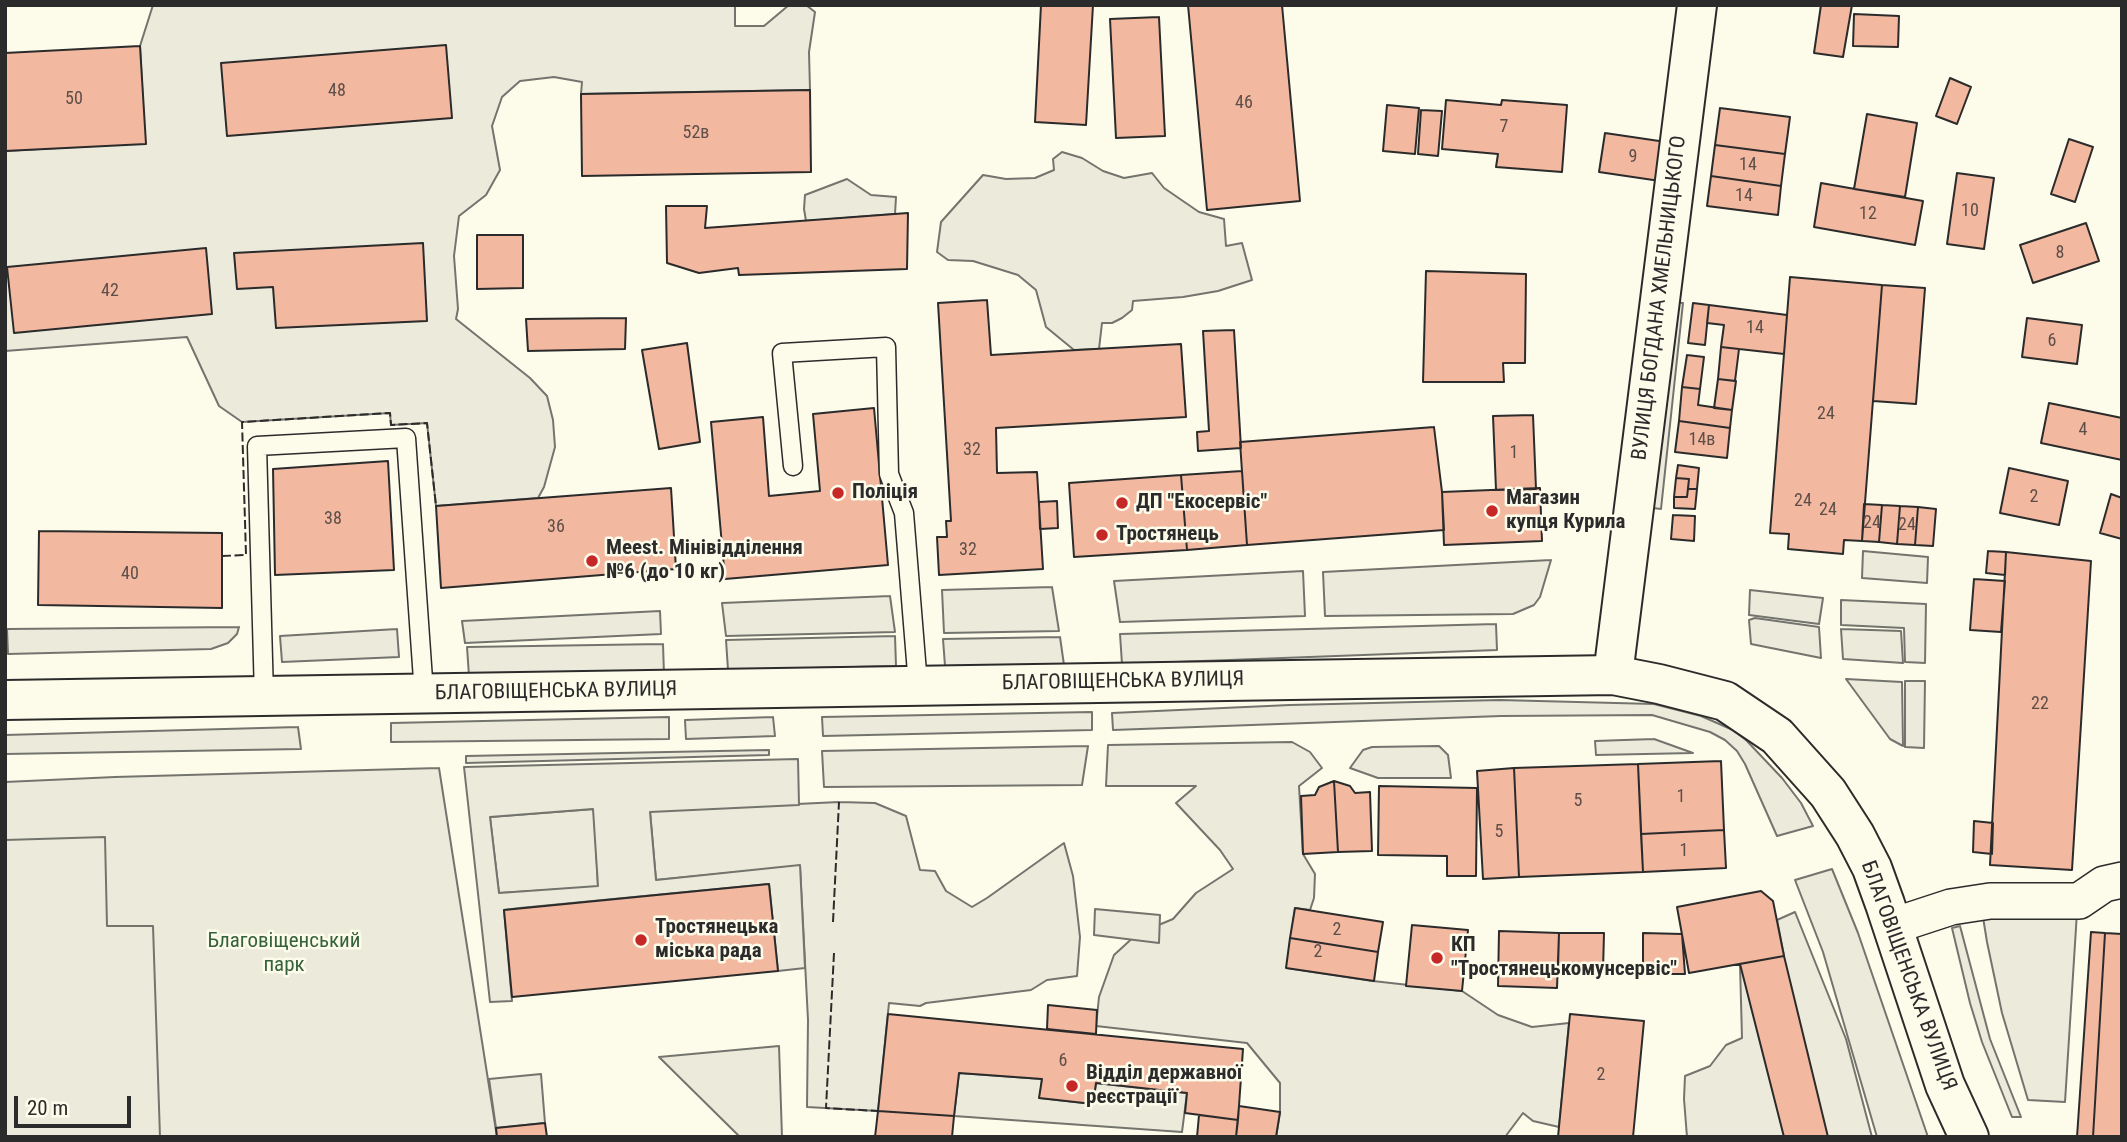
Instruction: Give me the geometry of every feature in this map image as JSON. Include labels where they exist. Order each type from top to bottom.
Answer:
[{"type":"main road","name":"ВУЛИЦЯ БОГДАНА ХМЕЛЬНИЦЬКОГО","points":[[1613,675],[1697,5]]},
{"type":"main road","name":"БЛАГОВІЩЕНСЬКА ВУЛИЦЯ","points":[[5,700],[1613,675],[1725,701],[1777,736],[1828,793],[1856,835],[1872,868],[1945,1085],[1969,1137]]},
{"type":"street","points":[[1893,926],[1951,907],[1990,901],[2080,901],[2104,884],[2122,880]]},
{"type":"lane","points":[[793,466],[782,353],[886,347],[889,474],[904,513],[918,685]]},
{"type":"lane","points":[[264,696],[257,446],[406,439],[424,694]]},
{"type":"green space","points":[[153,5],[735,5],[735,26],[764,26],[789,5],[806,5],[815,12],[809,52],[810,90],[581,94],[582,82],[554,77],[520,81],[502,97],[492,126],[500,170],[486,195],[459,216],[454,256],[458,309],[456,319],[530,378],[547,396],[553,420],[555,447],[544,487],[538,498],[436,506],[427,423],[391,425],[390,413],[242,422],[219,406],[187,337],[5,351],[5,151],[145,143],[140,46]]},
{"type":"green space","points":[[1062,152],[1082,158],[1103,171],[1124,178],[1152,173],[1164,188],[1199,212],[1224,219],[1226,246],[1242,243],[1252,280],[1218,291],[1133,301],[1132,310],[1122,318],[1112,323],[1102,323],[1099,349],[1074,350],[1046,327],[1036,290],[1018,275],[973,261],[948,260],[937,252],[941,222],[983,175],[1006,179],[1035,178],[1054,170],[1053,159]]},
{"type":"green space","points":[[847,179],[871,195],[896,197],[895,214],[806,221],[805,195]]},
{"type":"green space","points":[[1551,560],[1540,597],[1534,605],[1513,614],[1325,616],[1323,572]]},
{"type":"green space","points":[[1303,571],[1305,616],[1120,622],[1114,581]]},
{"type":"green space","points":[[1052,587],[1059,631],[944,633],[942,590]]},
{"type":"green space","points":[[890,596],[895,632],[726,636],[722,603]]},
{"type":"green space","points":[[660,611],[661,634],[465,643],[462,621]]},
{"type":"green space","points":[[1755,618],[1819,627],[1821,658],[1751,644],[1749,620]]},
{"type":"green space","points":[[239,627],[237,634],[228,643],[211,649],[8,654],[7,629]]},
{"type":"green space","points":[[1841,629],[1901,631],[1903,663],[1843,659]]},
{"type":"green space","points":[[1846,679],[1902,682],[1903,746],[1890,739]]},
{"type":"green space","points":[[1500,700],[1654,704],[1701,716],[1733,730],[1746,740],[1782,778],[1801,803],[1813,826],[1777,836],[1737,751],[1710,732],[1652,715],[1501,716],[1113,730],[1112,713],[1290,705]]},
{"type":"green space","points":[[1092,712],[1092,730],[823,736],[822,717]]},
{"type":"green space","points":[[669,717],[669,739],[391,742],[391,723]]},
{"type":"green space","points":[[773,717],[775,736],[686,739],[685,720]]},
{"type":"green space","points":[[298,727],[301,749],[5,754],[5,735]]},
{"type":"green space","points":[[1654,739],[1693,753],[1596,755],[1595,741]]},
{"type":"green space","points":[[1292,742],[1310,752],[1322,768],[1299,786],[1303,854],[1315,874],[1314,898],[1310,910],[1295,908],[1287,968],[1462,991],[1498,1015],[1532,1027],[1569,1023],[1559,1127],[1533,1121],[1523,1113],[1505,1137],[1276,1137],[1280,1112],[1280,1083],[1247,1043],[1096,1026],[1099,997],[1114,955],[1137,934],[1173,919],[1196,893],[1233,869],[1220,850],[1176,803],[1196,786],[1106,786],[1108,745]]},
{"type":"green space","points":[[1088,746],[1082,785],[824,787],[822,751]]},
{"type":"green space","points":[[1439,746],[1448,755],[1451,778],[1378,778],[1350,768],[1363,750],[1372,747]]},
{"type":"green space","points":[[769,750],[769,755],[466,763],[466,756]]},
{"type":"green space","name":"Благовіщенський парк","points":[[439,768],[497,1137],[5,1137],[5,782]]},
{"type":"green space","points":[[839,802],[875,803],[906,816],[920,870],[935,871],[946,891],[972,907],[1064,843],[1073,876],[1080,937],[1077,976],[1047,980],[1031,990],[926,1003],[920,1006],[889,1003],[878,1111],[807,1107],[808,1020],[800,866],[656,880],[650,811]]},
{"type":"green space","points":[[594,809],[598,887],[499,893],[490,817]]},
{"type":"green space","points":[[1832,869],[1858,933],[1928,1137],[1877,1137],[1823,952],[1795,880]]},
{"type":"green space","points":[[1795,912],[1846,1039],[1872,1137],[1687,1137],[1685,1076],[1710,1066],[1726,1045],[1742,1038],[1740,964],[1784,956],[1777,920]]},
{"type":"green space","points":[[1960,926],[1990,1039],[2021,1117],[2012,1117],[1982,1042],[1952,928]]},
{"type":"green space","points":[[779,1046],[782,1137],[740,1137],[659,1057]]},
{"type":"green space","points":[[959,1073],[1042,1079],[1040,1098],[1093,1104],[1096,1083],[1187,1093],[1182,1132],[954,1116]]},
{"type":"shaded area","points":[[1669,302],[1683,303],[1661,509],[1645,507]]},
{"type":"shaded area","points":[[1863,551],[1928,557],[1927,583],[1862,578]]},
{"type":"shaded area","points":[[1750,590],[1823,598],[1819,624],[1749,615]]},
{"type":"shaded area","points":[[1841,600],[1926,604],[1925,663],[1905,662],[1904,628],[1841,625]]},
{"type":"shaded area","points":[[1496,624],[1497,650],[1122,664],[1120,634]]},
{"type":"shaded area","points":[[397,629],[399,657],[282,662],[280,636]]},
{"type":"shaded area","points":[[895,636],[896,666],[728,670],[726,640]]},
{"type":"shaded area","points":[[1060,637],[1064,665],[945,666],[943,639]]},
{"type":"shaded area","points":[[663,644],[664,675],[469,676],[467,647]]},
{"type":"shaded area","points":[[1905,681],[1925,681],[1924,748],[1905,747]]},
{"type":"shaded area","points":[[798,759],[799,805],[650,812],[656,880],[800,865],[805,968],[778,971],[769,884],[520,908],[504,910],[512,1001],[490,1002],[464,767]],"holes":[[[593,809],[598,886],[499,893],[490,817]]]},
{"type":"shaded area","points":[[105,837],[107,926],[153,926],[160,1137],[5,1137],[5,840]]},
{"type":"shaded area","points":[[1095,909],[1160,915],[1159,943],[1094,935]]},
{"type":"shaded area","points":[[1982,911],[2077,912],[2065,1102],[2028,1100],[2002,1013]]},
{"type":"shaded area","points":[[541,1074],[545,1123],[496,1128],[489,1079]]},
{"type":"building","points":[[1041,5],[1093,5],[1086,125],[1035,122]]},
{"type":"building","points":[[1188,5],[1282,5],[1300,201],[1207,210]]},
{"type":"building","points":[[1821,5],[1852,5],[1843,57],[1814,53]]},
{"type":"building","points":[[1854,14],[1899,16],[1898,47],[1853,46]]},
{"type":"building","points":[[1159,17],[1165,136],[1116,138],[1110,19]]},
{"type":"building","points":[[446,45],[452,118],[227,136],[221,63]]},
{"type":"building","points":[[140,46],[146,144],[5,151],[5,53]]},
{"type":"building","points":[[1950,78],[1971,87],[1957,124],[1936,116]]},
{"type":"building","points":[[810,90],[811,172],[582,176],[581,94]]},
{"type":"building","points":[[1446,100],[1501,105],[1502,100],[1567,105],[1562,172],[1496,167],[1498,154],[1442,149]]},
{"type":"building","points":[[1387,105],[1419,108],[1415,154],[1383,151]]},
{"type":"building","points":[[1720,108],[1790,117],[1785,154],[1715,145]]},
{"type":"building","points":[[1421,110],[1442,111],[1438,156],[1418,154]]},
{"type":"building","points":[[1867,114],[1917,123],[1905,197],[1854,189]]},
{"type":"building","points":[[1605,133],[1666,142],[1660,181],[1599,172]]},
{"type":"building","points":[[2069,139],[2093,147],[2075,202],[2051,194]]},
{"type":"building","points":[[1715,145],[1785,154],[1781,186],[1711,176]]},
{"type":"building","points":[[1957,173],[1994,178],[1984,249],[1947,244]]},
{"type":"building","points":[[1711,176],[1781,186],[1778,215],[1707,206]]},
{"type":"building","points":[[1821,183],[1923,201],[1915,245],[1814,227]]},
{"type":"building","points":[[666,206],[707,206],[705,228],[908,213],[907,269],[739,275],[738,268],[699,273],[667,263]]},
{"type":"building","points":[[2086,223],[2099,261],[2033,283],[2020,245]]},
{"type":"building","points":[[477,235],[523,235],[523,288],[477,289]]},
{"type":"building","points":[[423,243],[427,321],[276,328],[273,287],[237,289],[234,253]]},
{"type":"building","points":[[206,248],[212,314],[14,333],[7,267]]},
{"type":"building","points":[[1426,271],[1526,274],[1525,363],[1503,363],[1504,382],[1423,382]]},
{"type":"building","points":[[1790,277],[1882,285],[1862,541],[1844,540],[1843,554],[1788,549],[1789,534],[1770,533]]},
{"type":"building","points":[[1882,285],[1925,288],[1916,404],[1873,401]]},
{"type":"building","points":[[987,300],[991,355],[1181,344],[1186,417],[996,428],[997,473],[1037,472],[1043,569],[939,575],[937,537],[947,537],[946,521],[951,521],[938,303]]},
{"type":"building","points":[[1693,303],[1709,305],[1705,345],[1688,343]]},
{"type":"building","points":[[1709,305],[1787,315],[1784,354],[1721,347],[1724,325],[1707,323]]},
{"type":"building","points":[[626,318],[625,349],[528,351],[526,319]]},
{"type":"building","points":[[2027,318],[2082,325],[2077,364],[2022,357]]},
{"type":"building","points":[[1234,330],[1241,448],[1198,451],[1197,432],[1209,431],[1203,331]]},
{"type":"building","points":[[687,343],[700,442],[659,449],[642,350]]},
{"type":"building","points":[[1721,347],[1739,349],[1735,381],[1718,379]]},
{"type":"building","points":[[1687,355],[1704,357],[1700,389],[1682,387]]},
{"type":"building","points":[[1718,379],[1736,381],[1732,410],[1714,408]]},
{"type":"building","points":[[1682,387],[1700,389],[1698,405],[1732,410],[1730,428],[1679,421]]},
{"type":"building","points":[[2049,403],[2122,418],[2122,460],[2041,443]]},
{"type":"building","name":"Поліція","points":[[874,408],[888,565],[725,579],[711,422],[763,417],[769,496],[820,491],[813,414]]},
{"type":"building","points":[[1533,415],[1536,489],[1496,490],[1493,416]]},
{"type":"building","points":[[1679,421],[1730,428],[1727,458],[1675,452]]},
{"type":"building","points":[[1434,427],[1444,530],[1247,545],[1240,442]]},
{"type":"building","points":[[388,461],[394,570],[275,575],[273,469]]},
{"type":"building","points":[[1678,465],[1699,468],[1697,489],[1688,489],[1689,479],[1676,478]]},
{"type":"building","points":[[2009,468],[2068,481],[2059,525],[2000,513]]},
{"type":"building","points":[[1242,471],[1247,545],[1187,550],[1181,475]]},
{"type":"building","points":[[1181,475],[1187,550],[1074,557],[1069,483]]},
{"type":"building","points":[[1676,478],[1689,479],[1687,497],[1674,497]]},
{"type":"building","points":[[671,488],[676,569],[441,588],[436,506]]},
{"type":"building","name":"Магазин купця Курила","points":[[1540,488],[1542,541],[1444,545],[1442,492]]},
{"type":"building","points":[[1688,489],[1697,489],[1695,509],[1674,508],[1674,497],[1687,497]]},
{"type":"building","points":[[2111,494],[2122,498],[2122,539],[2100,533]]},
{"type":"building","points":[[1057,501],[1058,528],[1040,529],[1039,502]]},
{"type":"building","points":[[1864,504],[1882,505],[1879,542],[1862,541]]},
{"type":"building","points":[[1882,505],[1900,506],[1897,544],[1879,542]]},
{"type":"building","points":[[1900,506],[1918,507],[1915,545],[1897,544]]},
{"type":"building","points":[[1918,507],[1936,509],[1933,546],[1915,545]]},
{"type":"building","points":[[1673,515],[1695,516],[1694,541],[1671,539]]},
{"type":"building","points":[[39,531],[222,533],[222,608],[38,605]]},
{"type":"building","points":[[1988,551],[2006,552],[2005,575],[1986,573]]},
{"type":"building","points":[[2006,552],[2091,561],[2072,870],[1990,865]]},
{"type":"building","points":[[1974,579],[2005,581],[2001,632],[1970,630]]},
{"type":"building","points":[[1721,761],[1724,830],[1641,834],[1638,764]]},
{"type":"building","points":[[1638,764],[1643,872],[1519,877],[1514,768]]},
{"type":"building","points":[[1514,768],[1519,877],[1483,879],[1477,771]]},
{"type":"building","points":[[1334,781],[1338,852],[1303,854],[1301,796],[1315,795],[1319,787]]},
{"type":"building","points":[[1334,781],[1350,786],[1355,793],[1370,792],[1372,851],[1338,852]]},
{"type":"building","points":[[1379,786],[1477,788],[1476,876],[1447,876],[1447,856],[1378,855]]},
{"type":"building","points":[[1974,821],[1993,823],[1992,854],[1973,852]]},
{"type":"building","points":[[1724,830],[1726,868],[1643,872],[1641,834]]},
{"type":"building","name":"Тростянецька міська рада","points":[[769,884],[778,971],[512,997],[504,910]]},
{"type":"building","points":[[1761,891],[1773,901],[1784,956],[1689,973],[1677,907]]},
{"type":"building","points":[[1295,908],[1383,922],[1378,952],[1290,938]]},
{"type":"building","name":"КП \"Тростянецькомунсервіс\"","points":[[1412,925],[1468,930],[1462,991],[1406,986]]},
{"type":"building","points":[[1499,931],[1559,933],[1557,988],[1498,986]]},
{"type":"building","points":[[2091,932],[2105,933],[2093,1137],[2077,1137]]},
{"type":"building","points":[[1559,933],[1604,933],[1603,971],[1558,968]]},
{"type":"building","points":[[1643,933],[1682,934],[1685,974],[1643,974]]},
{"type":"building","points":[[2105,933],[2122,934],[2122,1137],[2093,1137]]},
{"type":"building","points":[[1290,938],[1378,952],[1374,981],[1286,968]]},
{"type":"building","points":[[1784,956],[1828,1137],[1784,1137],[1740,964]]},
{"type":"building","points":[[1048,1005],[1097,1010],[1096,1034],[1047,1029]]},
{"type":"building","points":[[888,1014],[1243,1049],[1238,1120],[1185,1113],[1187,1093],[1096,1083],[1093,1104],[1039,1098],[1042,1079],[959,1073],[954,1116],[878,1111]]},
{"type":"building","points":[[1570,1014],[1644,1021],[1633,1137],[1558,1137]]},
{"type":"building","points":[[1239,1106],[1280,1112],[1276,1137],[1236,1137]]},
{"type":"building","points":[[878,1111],[954,1116],[952,1137],[875,1137]]},
{"type":"building","points":[[1199,1115],[1238,1120],[1236,1137],[1197,1137]]},
{"type":"building","points":[[545,1123],[547,1137],[497,1137],[496,1128]]},
{"type":"fence","points":[[222,556],[246,555],[242,422],[390,413],[391,425],[427,423],[436,506]]},
{"type":"fence","points":[[833,922],[839,802]]},
{"type":"fence","points":[[834,953],[826,1108],[878,1111]]},
{"type":"place","name":"Поліція","points":[[838,493]]},
{"type":"place","name":"ДП \"Екосервіс\"","points":[[1122,503]]},
{"type":"place","name":"Магазин купця Курила","points":[[1492,511]]},
{"type":"place","name":"Тростянець","points":[[1102,535]]},
{"type":"place","name":"Meest. Мінівідділення №6 (до 10 кг)","points":[[592,561]]},
{"type":"place","name":"Тростянецька міська рада","points":[[641,940]]},
{"type":"place","name":"КП \"Тростянецькомунсервіс\"","points":[[1437,958]]},
{"type":"place","name":"Відділ державної реєстрації","points":[[1072,1086]]}]
